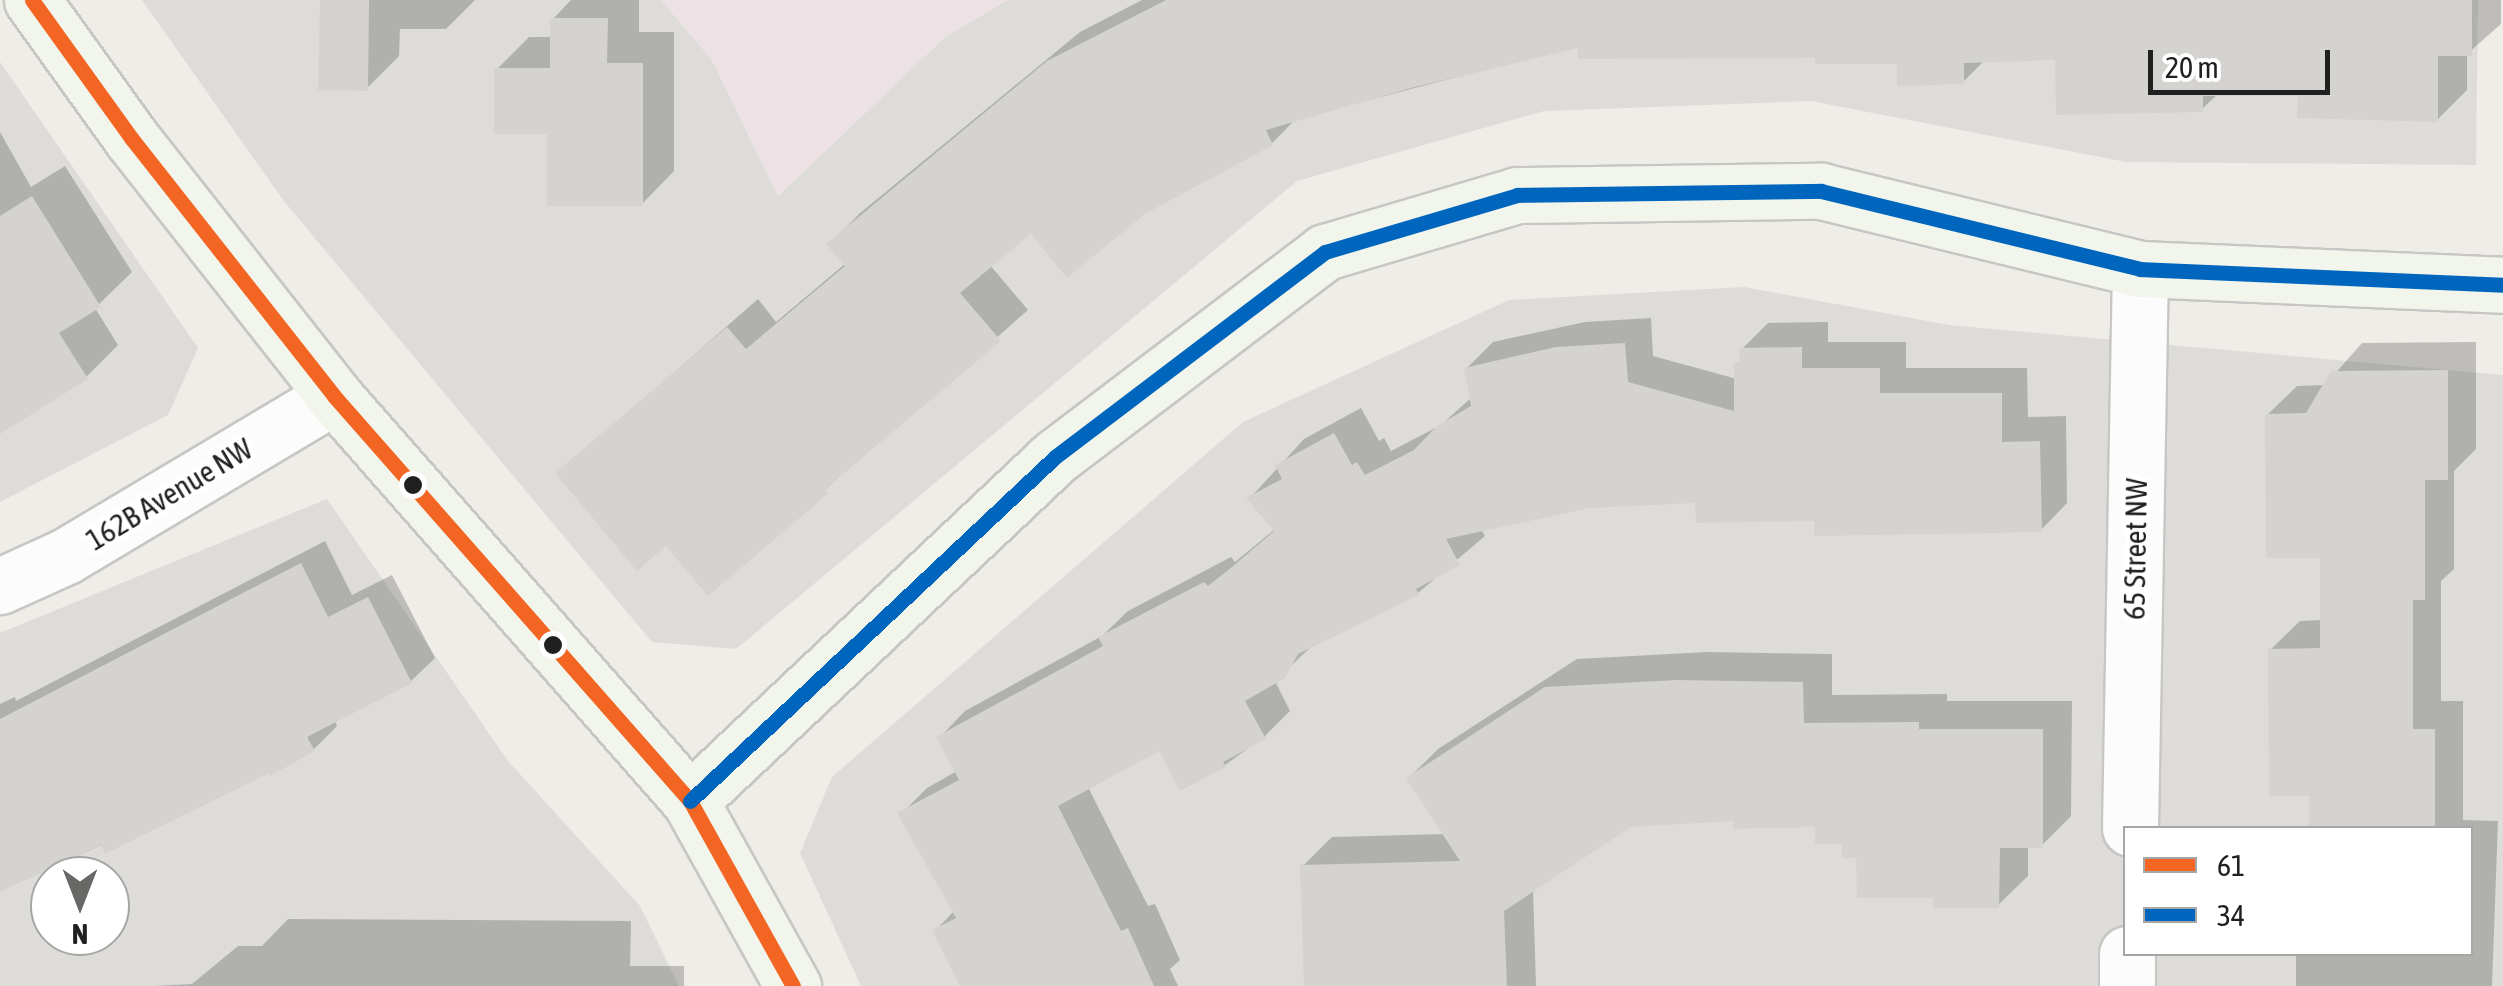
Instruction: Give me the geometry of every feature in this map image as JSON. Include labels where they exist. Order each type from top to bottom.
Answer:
[{"type":"street","points":[[32,0],[132,139],[334,396],[690,801],[793,986]]},
{"type":"street","points":[[690,801],[1055,457],[1325,252],[1516,195],[1821,191],[2140,269],[2503,286]]},
{"type":"street","name":"65 Street NW","points":[[2130,826],[2140,269]]},
{"type":"street","name":"162B Avenue NW","points":[[0,586],[66,556],[334,396]]},
{"type":"street","points":[[2126,986],[2127,956]]},
{"type":"shaded area","points":[[142,0],[661,0],[712,60],[778,196],[946,36],[1008,0],[2478,0],[2476,165],[2126,162],[1811,101],[1544,111],[1297,181],[736,649],[652,642],[283,200]]},
{"type":"shaded area","points":[[661,0],[1008,0],[946,36],[778,196],[712,60]]},
{"type":"shaded area","points":[[0,62],[198,348],[168,415],[0,502]]},
{"type":"shaded area","points":[[1744,287],[1949,325],[2503,375],[2503,986],[861,986],[800,853],[832,777],[1243,422],[1509,300]]},
{"type":"shaded area","points":[[327,499],[508,761],[640,906],[679,986],[0,986],[0,633]]},
{"type":"building","points":[[320,0],[369,0],[368,91],[318,90]]},
{"type":"building","points":[[1166,0],[2472,0],[2472,56],[2438,56],[2438,122],[2297,118],[2298,96],[2203,96],[2203,112],[2056,115],[2055,60],[1964,63],[1964,84],[1897,86],[1897,64],[1815,64],[1815,58],[1578,59],[1578,48],[1411,88],[1266,130],[1273,145],[1145,214],[1067,278],[1031,234],[960,293],[1001,341],[825,489],[829,493],[708,596],[666,546],[637,571],[555,473],[727,327],[746,349],[845,266],[826,244],[1047,61]]},
{"type":"building","points":[[550,18],[608,18],[607,63],[643,63],[643,206],[547,206],[547,134],[494,134],[494,68],[550,68]]},
{"type":"building","points":[[32,196],[101,307],[59,333],[88,379],[0,434],[0,216]]},
{"type":"building","points":[[1625,343],[1628,382],[1734,411],[1734,362],[1740,362],[1739,348],[1802,347],[1802,368],[1880,368],[1880,393],[2002,393],[2002,442],[2040,441],[2042,532],[1814,536],[1814,521],[1696,523],[1695,503],[1590,508],[1446,539],[1460,565],[1416,589],[1419,595],[1298,654],[1285,678],[1245,701],[1266,739],[1223,762],[1226,767],[1180,791],[1159,751],[1058,806],[1121,931],[1128,928],[1154,986],[960,986],[932,930],[956,918],[897,813],[959,780],[936,737],[1103,646],[1098,637],[1204,582],[1208,586],[1232,567],[1274,531],[1246,498],[1282,479],[1275,465],[1334,433],[1352,465],[1357,462],[1365,475],[1414,450],[1437,426],[1471,406],[1464,368],[1556,347]]},
{"type":"building","points":[[2448,370],[2448,480],[2425,480],[2425,600],[2413,600],[2413,729],[2435,729],[2435,826],[2309,826],[2309,796],[2269,796],[2268,649],[2320,648],[2320,558],[2266,558],[2265,414],[2306,413],[2331,371]]},
{"type":"building","points":[[301,563],[328,617],[368,597],[412,683],[307,737],[315,751],[270,776],[269,773],[105,854],[101,845],[77,856],[30,856],[30,878],[0,892],[0,719]]},
{"type":"building","points":[[1677,680],[1803,682],[1804,723],[1919,722],[1919,729],[2043,729],[2043,848],[2000,848],[1999,908],[1933,908],[1933,898],[1857,898],[1856,858],[1842,858],[1842,844],[1815,844],[1815,827],[1733,829],[1733,821],[1631,827],[1504,911],[1507,986],[1304,986],[1300,865],[1460,861],[1406,778],[1545,687]]},
{"type":"transit line","name":"61","points":[[32,0],[132,139],[334,396],[690,801],[793,986]]},
{"type":"transit line","name":"34","points":[[690,801],[1055,457],[1325,252],[1517,195],[1821,191],[2140,269],[2503,285]]}]
